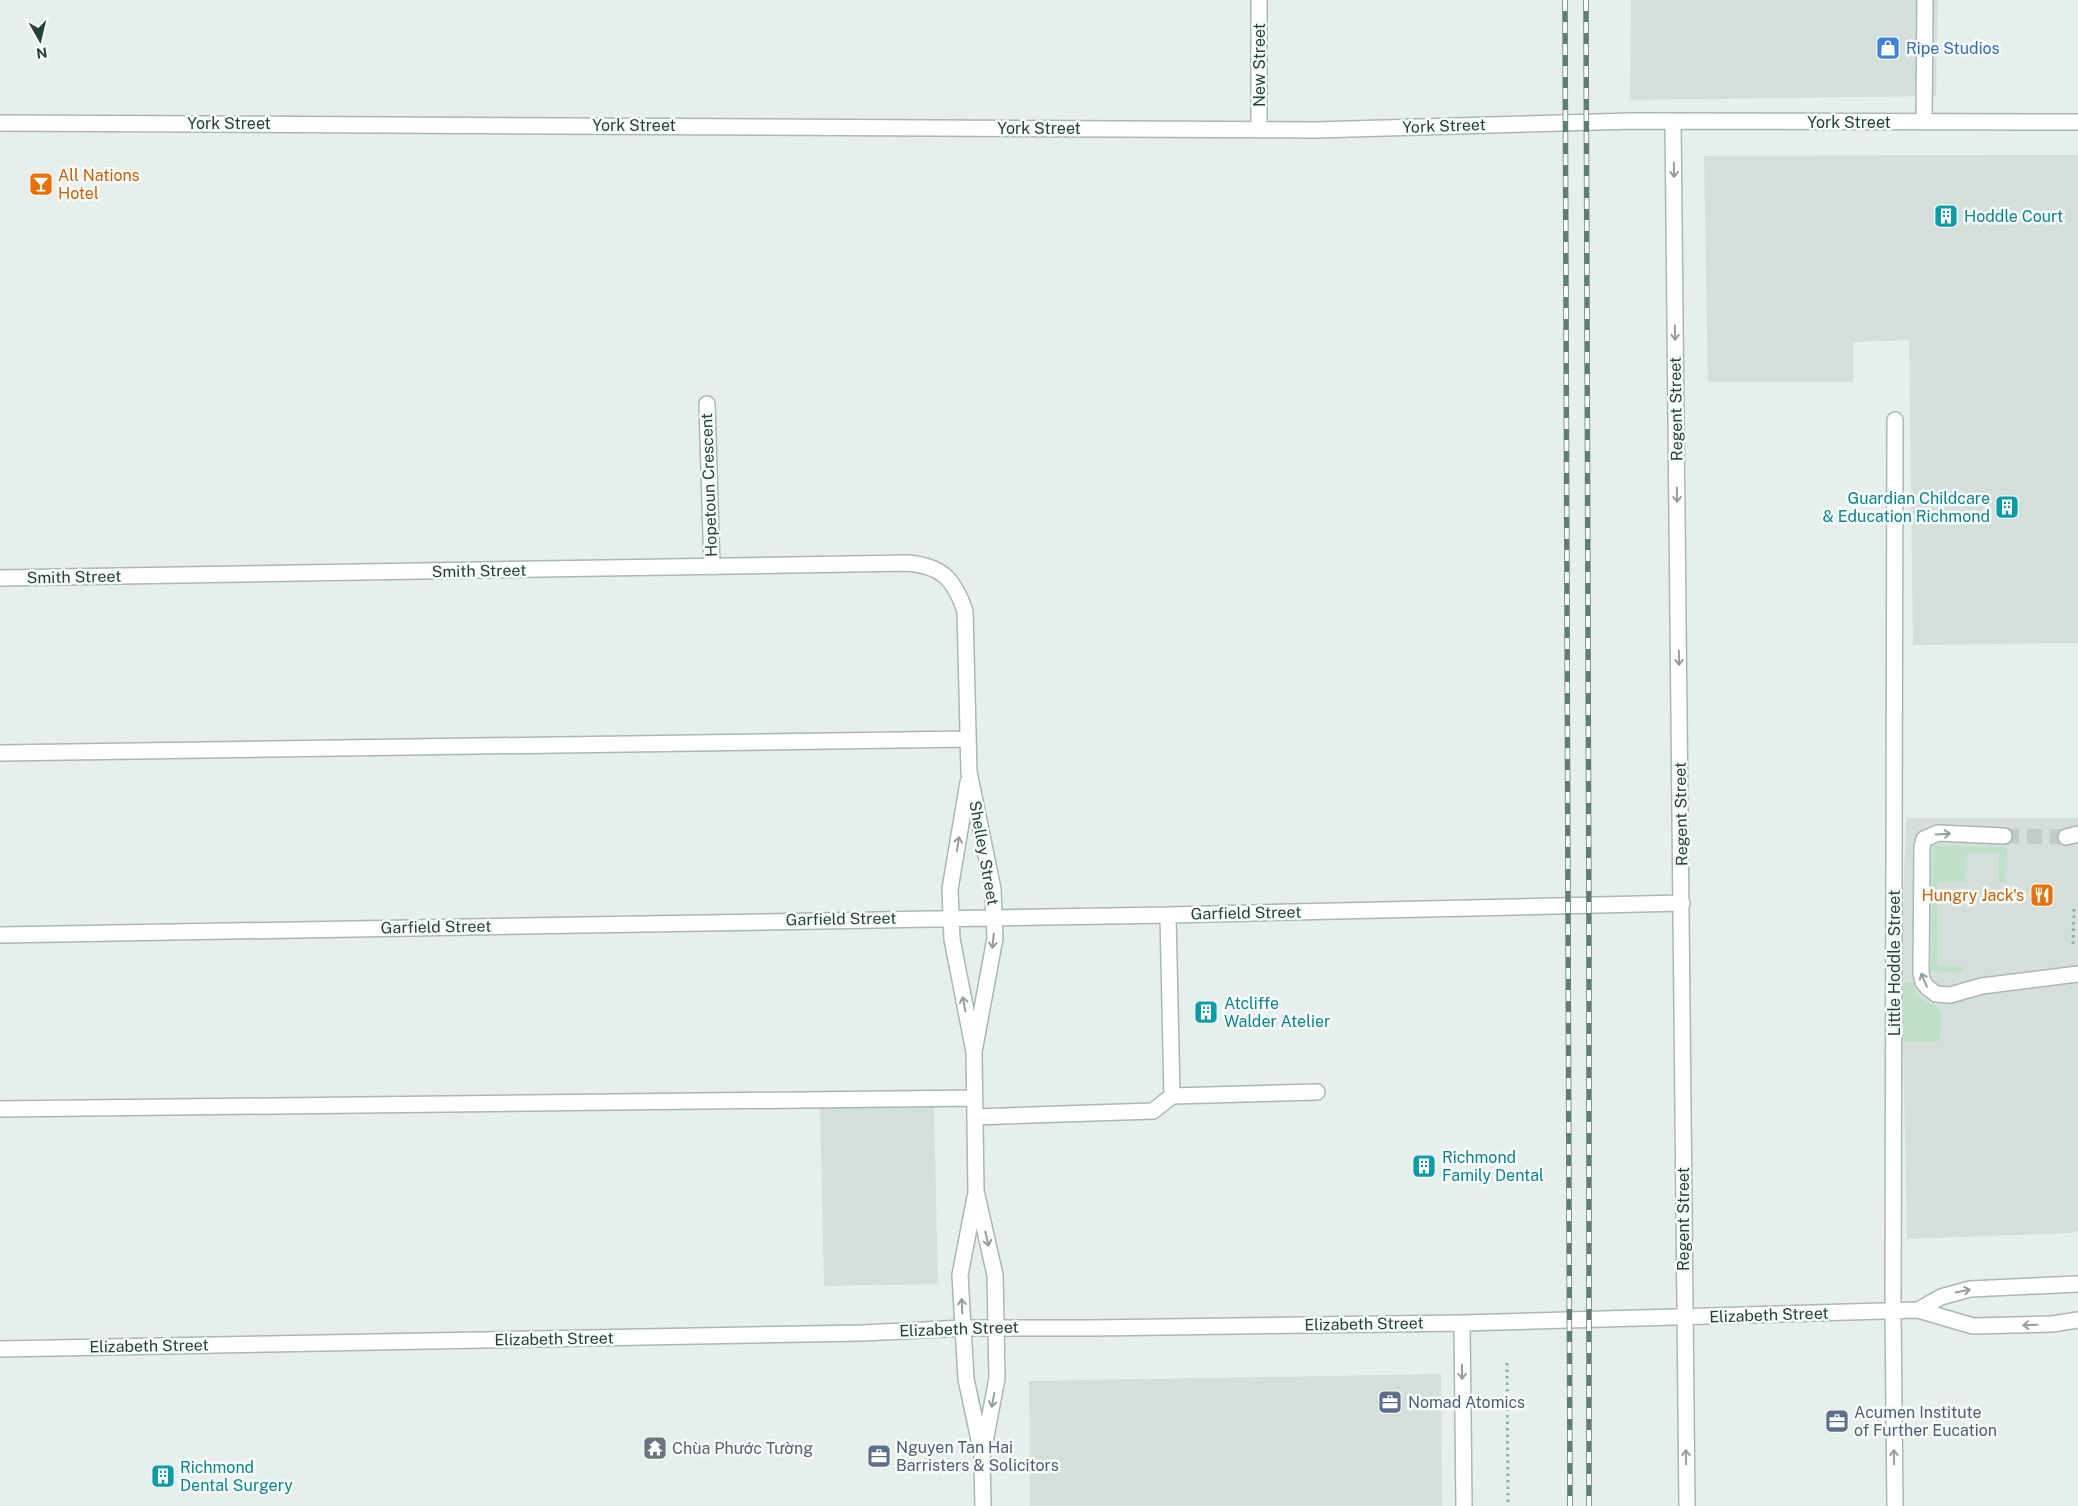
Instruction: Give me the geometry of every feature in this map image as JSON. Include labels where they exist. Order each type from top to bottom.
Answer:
[{"type":"street","name":"New Street","points":[[1259,0],[1259,130]]},
{"type":"street","points":[[1924,0],[1924,122]]},
{"type":"street","name":"York Street","points":[[0,122],[1259,130],[1633,121],[2078,122]]},
{"type":"street","name":"Regent Street","points":[[1673,122],[1687,1506]]},
{"type":"street","name":"Hopetoun Crescent","points":[[707,404],[712,567]]},
{"type":"street","name":"Little Hoddle Street","points":[[1895,420],[1892,1310],[1895,1506]]},
{"type":"street","name":"Smith Street","points":[[0,578],[908,563],[932,567],[951,582]]},
{"type":"street","name":"Shelley Street","points":[[951,582],[960,594],[965,611],[969,772],[993,889],[994,917],[994,938],[974,1052],[976,1191],[960,1275],[966,1379],[982,1458],[983,1506]]},
{"type":"street","points":[[0,753],[968,739]]},
{"type":"street","name":"Shelley Street","points":[[969,772],[950,889],[952,939],[974,1052]]},
{"type":"street","points":[[2004,836],[1938,833],[1924,839],[1922,847],[1921,973],[1923,982],[1936,994],[1943,994],[1965,992],[1982,986],[2078,974]]},
{"type":"street","name":"Garfield Street","points":[[0,935],[951,917],[1168,915],[1682,903]]},
{"type":"street","points":[[1168,915],[1172,1096]]},
{"type":"street","points":[[975,1116],[1153,1111],[1172,1096],[1317,1092]]},
{"type":"street","points":[[0,1109],[974,1098]]},
{"type":"street","name":"Shelley Street","points":[[976,1191],[996,1275],[997,1378],[982,1458]]},
{"type":"street","name":"Elizabeth Street","points":[[1918,1310],[1941,1297],[1970,1289],[2078,1284]]},
{"type":"street","name":"Elizabeth Street","points":[[0,1349],[844,1333],[963,1328],[1462,1323],[1684,1318],[1892,1310],[1918,1310],[1973,1326],[2052,1324],[2078,1320]]},
{"type":"street","points":[[1462,1323],[1464,1506]]},
{"type":"path","points":[[2074,908],[2076,929],[2073,946],[2078,946]]},
{"type":"path","points":[[1507,1363],[1508,1506]]},
{"type":"shaded area","points":[[1631,0],[1938,0],[1936,96],[1630,100]]},
{"type":"shaded area","points":[[2078,155],[2078,643],[1913,645],[1909,340],[1853,342],[1853,382],[1708,382],[1704,156]]},
{"type":"shaded area","points":[[1906,818],[2078,818],[2078,1231],[2071,1233],[1907,1239],[1903,1041],[1903,903]]},
{"type":"shaded area","points":[[934,1106],[938,1284],[824,1286],[820,1108]]},
{"type":"shaded area","points":[[1441,1374],[1442,1506],[1030,1506],[1029,1381]]},
{"type":"green space","points":[[1933,846],[2007,847],[2006,882],[1999,882],[1999,853],[1967,854],[1966,882],[1937,882],[1937,966],[1960,966],[1963,969],[1961,973],[1931,971]]},
{"type":"green space","points":[[1903,982],[1914,983],[1915,990],[1921,999],[1939,1009],[1941,1013],[1940,1041],[1903,1041]]},
{"type":"tunnel","points":[[2004,836],[2066,837]]},
{"type":"railway","points":[[1565,0],[1570,1506]]},
{"type":"railway","points":[[1586,0],[1589,1506]]},
{"type":"place","name":"Ripe Studios","points":[[1888,48]]},
{"type":"place","name":"All Nations Hotel","points":[[41,184]]},
{"type":"place","name":"Hoddle Court","points":[[1946,216]]},
{"type":"place","name":"Guardian Childcare & Education Richmond","points":[[2007,507]]},
{"type":"place","name":"Hungry Jack's","points":[[2042,895]]},
{"type":"place","name":"Atcliffe Walder Atelier","points":[[1206,1012]]},
{"type":"place","name":"Richmond Family Dental","points":[[1424,1166]]},
{"type":"place","name":"Nomad Atomics","points":[[1390,1402]]},
{"type":"place","name":"Acumen Institute of Further Eucation","points":[[1837,1421]]},
{"type":"place","name":"Chùa Phước Tường","points":[[655,1448]]},
{"type":"place","name":"Nguyen Tan Hai Barristers & Solicitors","points":[[879,1456]]},
{"type":"place","name":"Richmond Dental Surgery","points":[[163,1476]]}]
